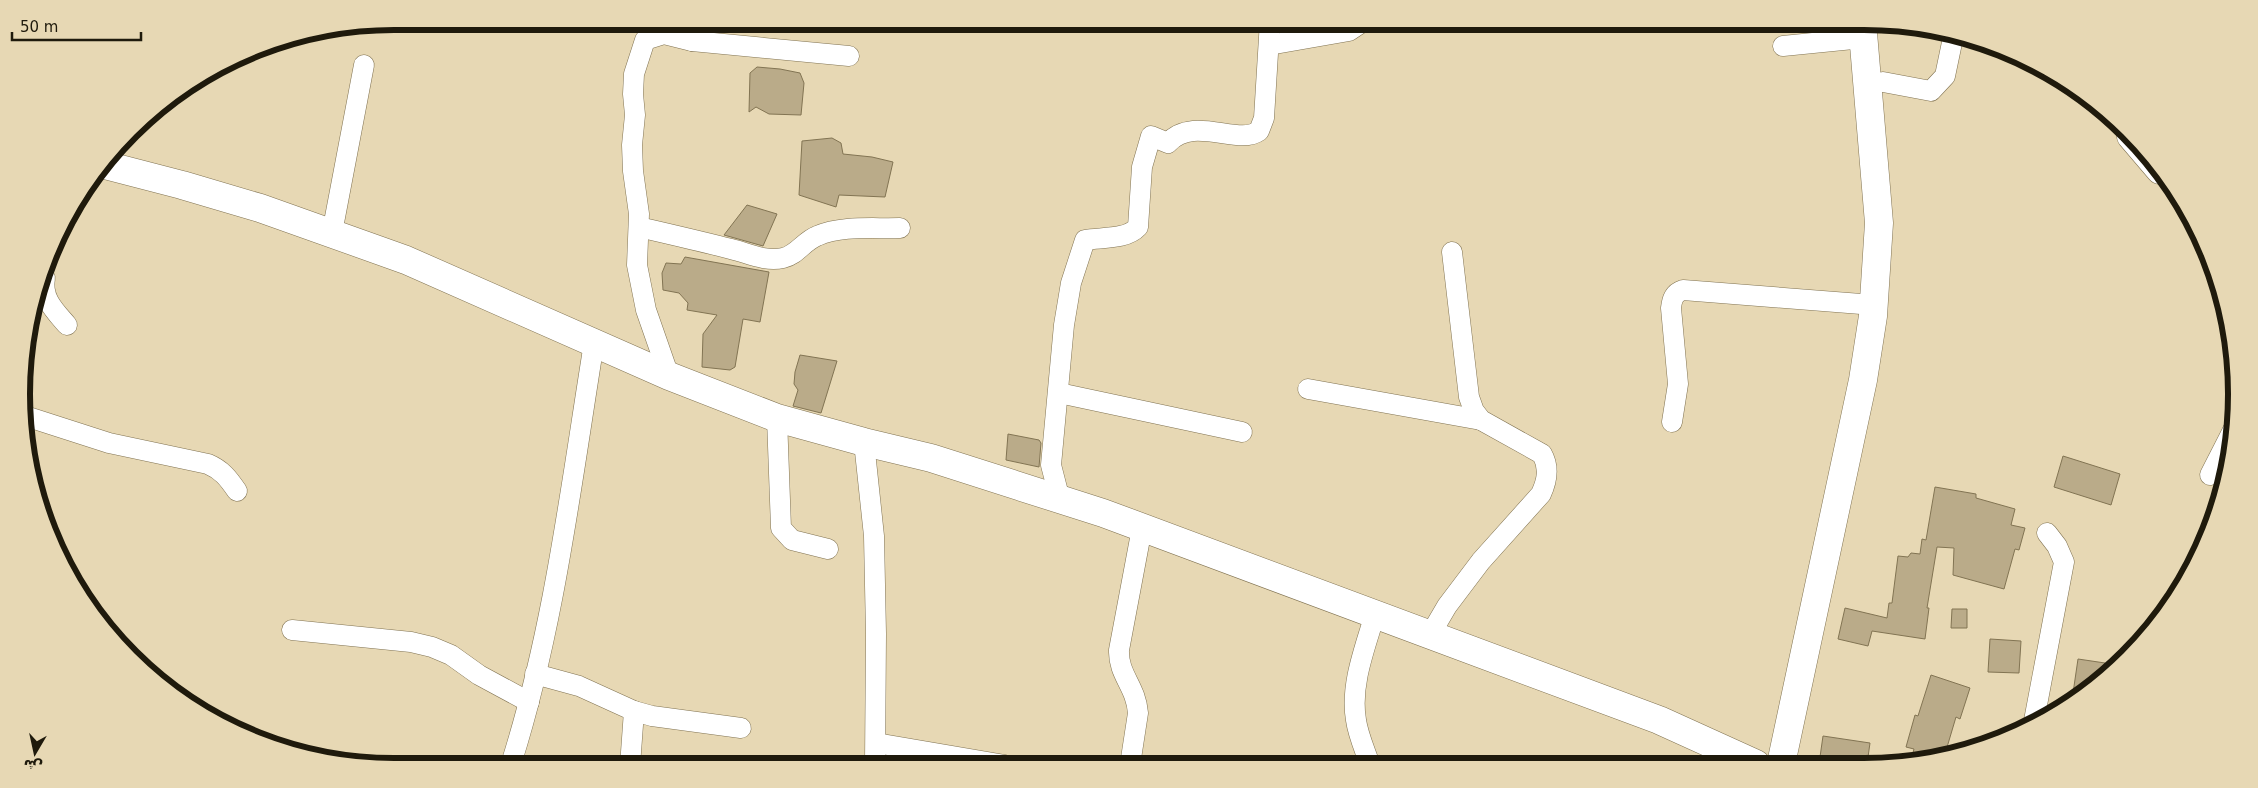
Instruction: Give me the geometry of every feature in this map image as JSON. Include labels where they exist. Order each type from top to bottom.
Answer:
[{"type":"street","points":[[692,42],[702,30]]},
{"type":"street","points":[[1060,500],[1051,464],[1064,325],[1070,292],[1085,240],[1113,238],[1135,230],[1138,227],[1142,167],[1151,136],[1168,143],[1188,132],[1202,130],[1250,135],[1259,130],[1264,118],[1270,30]]},
{"type":"street","points":[[1269,45],[1351,30]]},
{"type":"street","points":[[1783,46],[1854,30]]},
{"type":"street","points":[[1801,758],[1869,381],[1879,224],[1867,30]]},
{"type":"street","points":[[1782,758],[1869,381],[1886,320],[1892,230],[1883,82],[1868,30]]},
{"type":"street","points":[[669,376],[646,310],[637,265],[639,214],[633,171],[632,145],[635,115],[633,80],[638,58],[645,40],[664,34],[692,42],[849,56]]},
{"type":"street","points":[[1883,82],[1931,91],[1945,76],[1952,41]]},
{"type":"street","points":[[332,233],[364,65]]},
{"type":"street","points":[[110,166],[260,208],[332,233],[406,260],[669,376],[777,418],[931,458],[1142,528],[1659,720],[1743,758]]},
{"type":"street","points":[[638,227],[734,250],[758,258],[774,259],[793,254],[802,245],[817,236],[832,232],[900,228]]},
{"type":"street","points":[[1452,252],[1469,397],[1474,411],[1481,420]]},
{"type":"street","points":[[45,290],[48,303],[67,325]]},
{"type":"street","points":[[1672,422],[1678,384],[1671,308],[1673,297],[1679,292],[1683,290],[1874,305]]},
{"type":"street","points":[[512,758],[535,674],[568,502],[594,343]]},
{"type":"street","points":[[1308,389],[1481,420],[1542,454],[1547,468],[1546,482],[1536,502],[1476,568],[1447,606],[1430,634]]},
{"type":"street","points":[[1059,393],[1242,432]]},
{"type":"street","points":[[31,418],[109,443],[186,461],[208,464],[219,469],[227,476],[237,491]]},
{"type":"street","points":[[777,418],[781,528],[792,540],[828,549]]},
{"type":"street","points":[[864,442],[874,536],[875,758]]},
{"type":"street","points":[[2210,475],[2224,447]]},
{"type":"street","points":[[1131,758],[1138,704],[1135,692],[1121,668],[1119,650],[1142,528]]},
{"type":"street","points":[[2035,715],[2064,562],[2057,546],[2047,533]]},
{"type":"street","points":[[1368,758],[1356,722],[1354,709],[1360,665],[1375,614]]},
{"type":"street","points":[[292,630],[411,642],[432,647],[451,656],[480,675],[529,702]]},
{"type":"street","points":[[535,674],[579,686],[634,711],[652,716],[741,728]]},
{"type":"street","points":[[631,758],[634,711]]},
{"type":"street","points":[[876,743],[960,758]]},
{"type":"building","points":[[757,67],[800,73],[804,83],[801,115],[769,114],[756,107],[749,112],[750,73]]},
{"type":"building","points":[[832,138],[841,143],[843,154],[872,157],[893,162],[885,197],[839,195],[836,207],[799,195],[802,141]]},
{"type":"building","points":[[747,205],[777,214],[763,246],[724,235]]},
{"type":"building","points":[[685,257],[769,272],[760,322],[743,319],[735,367],[730,370],[702,367],[703,334],[717,315],[687,310],[688,303],[679,293],[663,290],[662,273],[666,263],[681,264]]},
{"type":"building","points":[[800,355],[837,361],[821,413],[793,406],[798,390],[794,384]]},
{"type":"building","points":[[1008,434],[1039,440],[1041,443],[1039,467],[1006,460]]},
{"type":"building","points":[[2063,456],[2120,474],[2111,505],[2054,487]]},
{"type":"building","points":[[1935,487],[1976,494],[1976,498],[2015,509],[2011,525],[2025,528],[2019,550],[2015,549],[2004,589],[1953,575],[1954,548],[1937,547],[1927,608],[1929,608],[1925,639],[1872,631],[1868,646],[1838,639],[1845,608],[1887,618],[1889,603],[1892,603],[1898,556],[1908,557],[1911,553],[1920,554],[1922,539],[1926,540]]},
{"type":"building","points":[[1952,609],[1967,609],[1967,628],[1951,628]]},
{"type":"building","points":[[1990,639],[2021,641],[2019,673],[1988,672]]},
{"type":"building","points":[[2078,659],[2105,663],[2104,668],[2073,692]]},
{"type":"building","points":[[1931,675],[1970,688],[1960,719],[1956,717],[1947,748],[1912,755],[1914,749],[1906,747],[1915,715],[1918,716]]},
{"type":"building","points":[[1823,736],[1870,743],[1868,758],[1820,758]]}]
